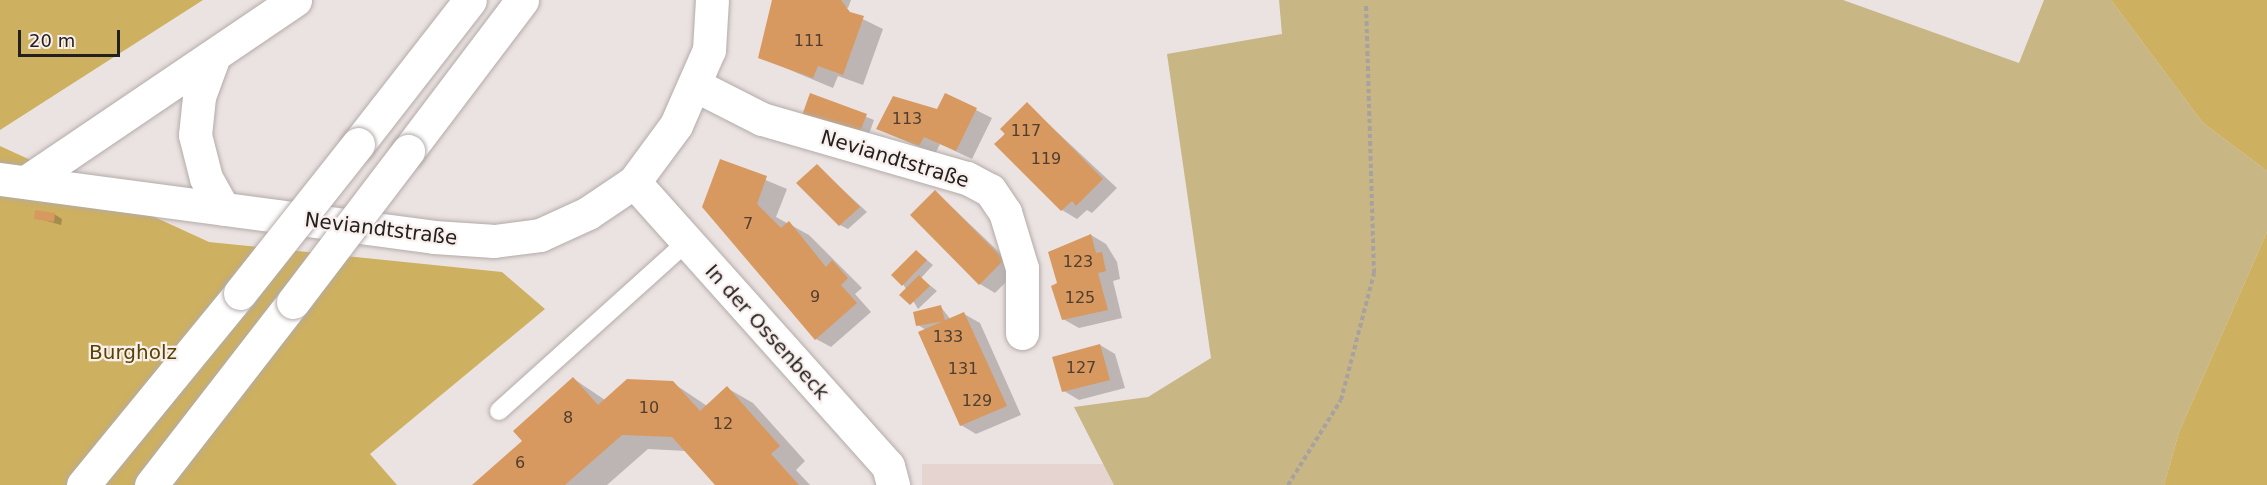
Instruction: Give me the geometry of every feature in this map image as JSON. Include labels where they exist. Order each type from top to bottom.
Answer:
[{"type":"main road","points":[[13,181],[212,61],[295,0]]},
{"type":"main road","points":[[83,485],[240,294],[470,0]]},
{"type":"main road","points":[[150,485],[293,302],[522,0]]},
{"type":"main road","points":[[480,54],[543,0]]},
{"type":"main road","name":"Neviandtstraße","points":[[13,181],[494,241],[540,235],[588,213],[634,182],[676,126],[709,50],[712,0]]},
{"type":"main road","points":[[212,61],[199,97],[195,135],[206,178],[223,209]]},
{"type":"main road","name":"Neviandtstraße","points":[[695,85],[762,119],[967,178],[990,190],[1005,212],[1022,268],[1022,333]]},
{"type":"main road","name":"In der Ossenbeck","points":[[634,182],[888,466],[893,485]]},
{"type":"lane","points":[[499,411],[687,242]]},
{"type":"path","points":[[1288,485],[1341,400],[1374,273],[1366,5]]},
{"type":"shaded area","points":[[1279,0],[1843,0],[2019,63],[2044,0],[2111,0],[2203,123],[2267,171],[2267,232],[2179,432],[2164,485],[1114,485],[1074,407],[1148,397],[1211,358],[1167,54],[1282,34]]},
{"type":"shaded area","points":[[922,464],[1104,464],[1114,485],[922,485]]},
{"type":"green space","points":[[0,0],[203,0],[0,130]]},
{"type":"green space","points":[[2111,0],[2267,0],[2267,171],[2203,123]]},
{"type":"green space","name":"Burgholz","points":[[0,146],[209,242],[502,272],[545,309],[370,454],[397,485],[0,485]]},
{"type":"green space","points":[[2267,232],[2267,485],[2164,485],[2179,432]]},
{"type":"building","points":[[772,0],[841,0],[850,12],[864,16],[843,75],[818,66],[813,78],[758,58]]},
{"type":"building","points":[[810,93],[867,114],[856,141],[800,121]]},
{"type":"building","points":[[945,93],[977,108],[956,151],[924,137],[919,146],[876,129],[893,96],[937,109]]},
{"type":"building","points":[[1027,102],[1103,179],[1076,206],[1072,201],[1061,211],[994,144],[1005,134],[1000,129]]},
{"type":"building","points":[[720,159],[767,176],[757,204],[781,228],[789,221],[826,267],[832,260],[848,278],[841,285],[857,303],[815,340],[702,207]]},
{"type":"building","points":[[817,164],[860,207],[839,226],[796,183]]},
{"type":"building","points":[[935,190],[1004,260],[979,285],[910,215]]},
{"type":"building","points":[[35,210],[55,213],[54,222],[34,219]]},
{"type":"building","points":[[1091,234],[1096,253],[1102,252],[1106,271],[1098,273],[1108,310],[1062,320],[1051,286],[1057,283],[1048,252]]},
{"type":"building","points":[[916,250],[927,260],[902,286],[891,275]]},
{"type":"building","points":[[919,275],[930,286],[910,305],[899,295]]},
{"type":"building","points":[[941,305],[945,321],[916,326],[913,312]]},
{"type":"building","points":[[964,312],[1007,406],[960,426],[918,332]]},
{"type":"building","points":[[1100,344],[1110,380],[1062,392],[1052,357]]},
{"type":"building","points":[[573,377],[598,405],[627,379],[673,381],[700,411],[727,386],[780,446],[771,454],[799,485],[715,485],[672,437],[622,435],[565,485],[472,485],[522,441],[513,431]]}]
